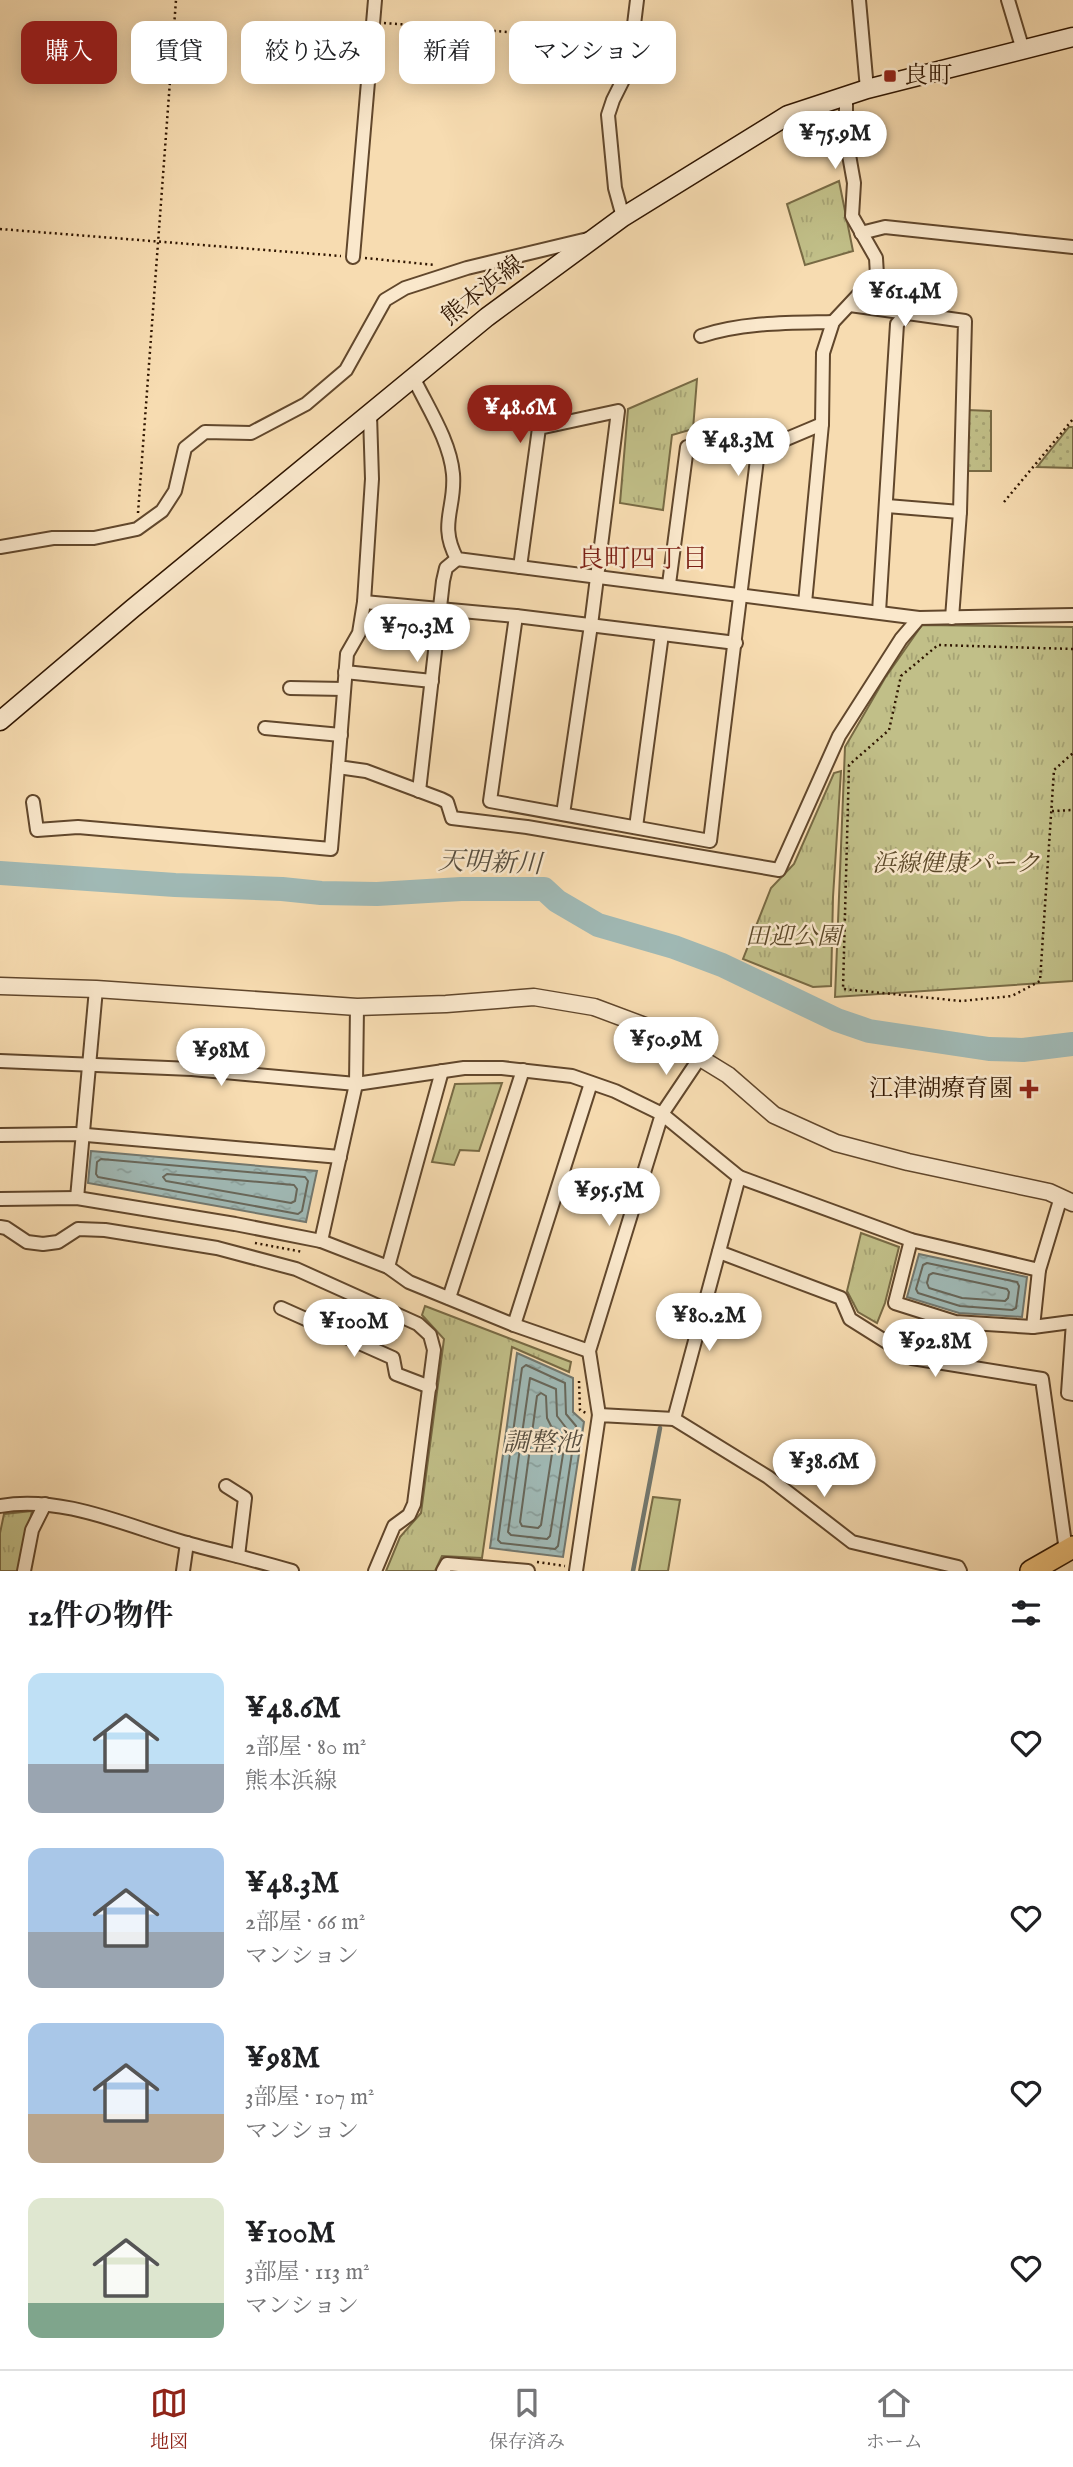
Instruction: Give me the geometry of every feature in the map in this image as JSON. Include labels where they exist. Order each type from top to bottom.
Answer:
[{"type":"highway","points":[[1031,1571],[1069,1549]]},
{"type":"main road","name":"熊本浜線","points":[[0,722],[487,317],[624,217],[788,115],[867,89],[1073,37]]},
{"type":"street","points":[[373,21],[375,0]]},
{"type":"street","points":[[634,21],[637,0]]},
{"type":"street","points":[[859,0],[867,89]]},
{"type":"street","points":[[1008,0],[1023,50]]},
{"type":"street","points":[[353,257],[368,84]]},
{"type":"street","points":[[621,84],[608,115],[615,188],[624,217]]},
{"type":"street","points":[[804,604],[822,424],[823,354],[833,322],[877,275],[876,258],[852,216],[854,183],[846,138],[846,97]]},
{"type":"street","points":[[861,233],[885,227],[1073,247]]},
{"type":"street","points":[[0,547],[53,538],[94,538],[137,528],[162,511],[175,491],[185,448],[205,432],[251,432],[306,404],[346,370],[385,300],[405,288],[467,268],[595,237]]},
{"type":"street","points":[[850,305],[965,321],[960,512],[952,618]]},
{"type":"street","points":[[879,612],[897,324],[895,318],[883,309]]},
{"type":"street","points":[[897,324],[908,313]]},
{"type":"street","points":[[701,335],[718,330],[781,323],[833,322]]},
{"type":"street","points":[[414,379],[450,455],[453,476],[447,528],[449,544],[457,558]]},
{"type":"street","points":[[520,567],[539,428],[618,411],[591,625],[563,814]]},
{"type":"street","points":[[33,802],[37,830],[78,827],[331,849],[346,654],[359,633],[364,602],[372,479],[370,415]]},
{"type":"street","points":[[669,584],[687,447],[758,451],[822,424]]},
{"type":"street","points":[[516,616],[491,802],[710,841],[758,451]]},
{"type":"street","points":[[887,506],[960,512]]},
{"type":"street","points":[[457,558],[919,618],[1073,615]]},
{"type":"street","points":[[419,791],[446,568],[457,558]]},
{"type":"street","points":[[364,602],[516,616],[736,643]]},
{"type":"street","points":[[338,767],[366,771],[447,802],[452,818],[527,827],[779,870],[839,736],[901,639],[919,618]]},
{"type":"street","points":[[636,827],[662,634]]},
{"type":"street","points":[[345,672],[432,681]]},
{"type":"street","points":[[290,688],[344,689]]},
{"type":"street","points":[[265,728],[341,735]]},
{"type":"street","points":[[0,986],[96,989],[357,1007],[534,997],[594,1007],[653,1030],[728,1075],[774,1115],[836,1143],[1049,1192],[1067,1200],[1039,1270],[1033,1327]]},
{"type":"street","points":[[77,1198],[96,989]]},
{"type":"street","points":[[321,1241],[356,1084],[357,1007]]},
{"type":"street","points":[[572,1569],[594,1415],[589,1351],[662,1114],[699,1059]]},
{"type":"street","points":[[0,1061],[192,1069],[356,1084],[464,1068],[502,1068],[572,1076],[615,1091],[662,1114],[739,1177],[911,1240],[1039,1270]]},
{"type":"street","points":[[449,1298],[523,1070]]},
{"type":"street","points":[[388,1267],[442,1072]]},
{"type":"street","points":[[514,1325],[591,1083]]},
{"type":"street","points":[[0,1135],[82,1135],[340,1157]]},
{"type":"street","points":[[674,1419],[739,1177]]},
{"type":"street","points":[[0,1199],[77,1198],[321,1241],[388,1267],[409,1282],[514,1325],[589,1351]]},
{"type":"street","points":[[0,1227],[27,1242],[43,1244],[58,1241],[78,1229],[105,1230],[217,1248],[296,1269],[418,1324],[430,1335],[434,1350],[414,1504],[409,1515],[394,1527],[375,1571]]},
{"type":"street","points":[[911,1240],[895,1303],[955,1322],[1033,1327],[1072,1322],[1068,1393],[1073,1394]]},
{"type":"street","points":[[719,1252],[841,1298],[850,1319],[912,1358],[1042,1379],[1069,1549]]},
{"type":"street","points":[[281,1308],[393,1358],[396,1374],[430,1387]]},
{"type":"street","points":[[594,1415],[674,1419],[768,1477],[852,1542],[958,1567],[960,1571]]},
{"type":"street","points":[[226,1486],[244,1498],[238,1556]]},
{"type":"street","points":[[0,1506],[18,1503],[55,1504],[292,1571]]},
{"type":"street","points":[[24,1571],[32,1530],[45,1504]]},
{"type":"street","points":[[183,1571],[187,1543]]},
{"type":"street","points":[[443,1571],[446,1564],[529,1566]]},
{"type":"path","points":[[137,528],[176,0]]},
{"type":"path","points":[[385,24],[509,32]]},
{"type":"path","points":[[0,229],[467,268]]},
{"type":"path","points":[[1004,502],[1073,419]]},
{"type":"path","points":[[1073,649],[938,645],[901,676],[889,730],[849,765],[843,989],[961,1001],[1013,996],[1040,981],[1054,770],[1073,753]]},
{"type":"path","points":[[1051,811],[1073,810]]},
{"type":"path","points":[[579,1371],[580,1410],[594,1415]]},
{"type":"path","points":[[529,1566],[572,1569]]},
{"type":"green space","points":[[839,181],[853,251],[805,265],[787,204]]},
{"type":"green space","points":[[697,379],[693,429],[672,435],[663,510],[620,503],[628,409]]},
{"type":"green space","points":[[967,410],[991,411],[991,471],[963,471]]},
{"type":"green space","points":[[1069,427],[1073,427],[1073,468],[1037,467]]},
{"type":"green space","name":"浜線健康パーク","points":[[922,625],[1073,627],[1073,981],[835,997],[845,747],[885,678]]},
{"type":"green space","name":"田迎公園","points":[[841,771],[833,897],[831,986],[813,987],[743,959],[771,888],[794,864],[834,773]]},
{"type":"green space","points":[[502,1083],[479,1151],[460,1150],[454,1165],[432,1162],[455,1084]]},
{"type":"green space","points":[[861,1233],[899,1247],[885,1303],[877,1323],[858,1312],[847,1291]]},
{"type":"green space","points":[[425,1306],[571,1362],[569,1372],[512,1347],[482,1558],[442,1556],[435,1571],[386,1571],[400,1537],[421,1513],[444,1339],[422,1315]]},
{"type":"green space","points":[[653,1497],[680,1500],[668,1571],[639,1571]]},
{"type":"green space","points":[[32,1511],[19,1571],[0,1571],[0,1533],[4,1514]]},
{"type":"water","points":[[91,1151],[317,1171],[306,1222],[88,1183]]},
{"type":"water","points":[[919,1254],[1027,1277],[1022,1317],[959,1313],[907,1297]]},
{"type":"water","name":"調整池","points":[[517,1353],[573,1378],[573,1412],[584,1422],[563,1557],[490,1548]]},
{"type":"waterway","name":"天明新川","points":[[0,873],[321,893],[544,889],[557,901],[598,925],[674,947],[722,965],[837,1020],[869,1031],[989,1049],[1023,1050],[1073,1044]]},
{"type":"waterway","points":[[633,1571],[660,1428]]},
{"type":"place","name":"良町","points":[[890,76]]},
{"type":"place","name":"江津湖療育園","points":[[1029,1089]]},
{"type":"district","name":"良町四丁目","points":[[643,559]]}]
